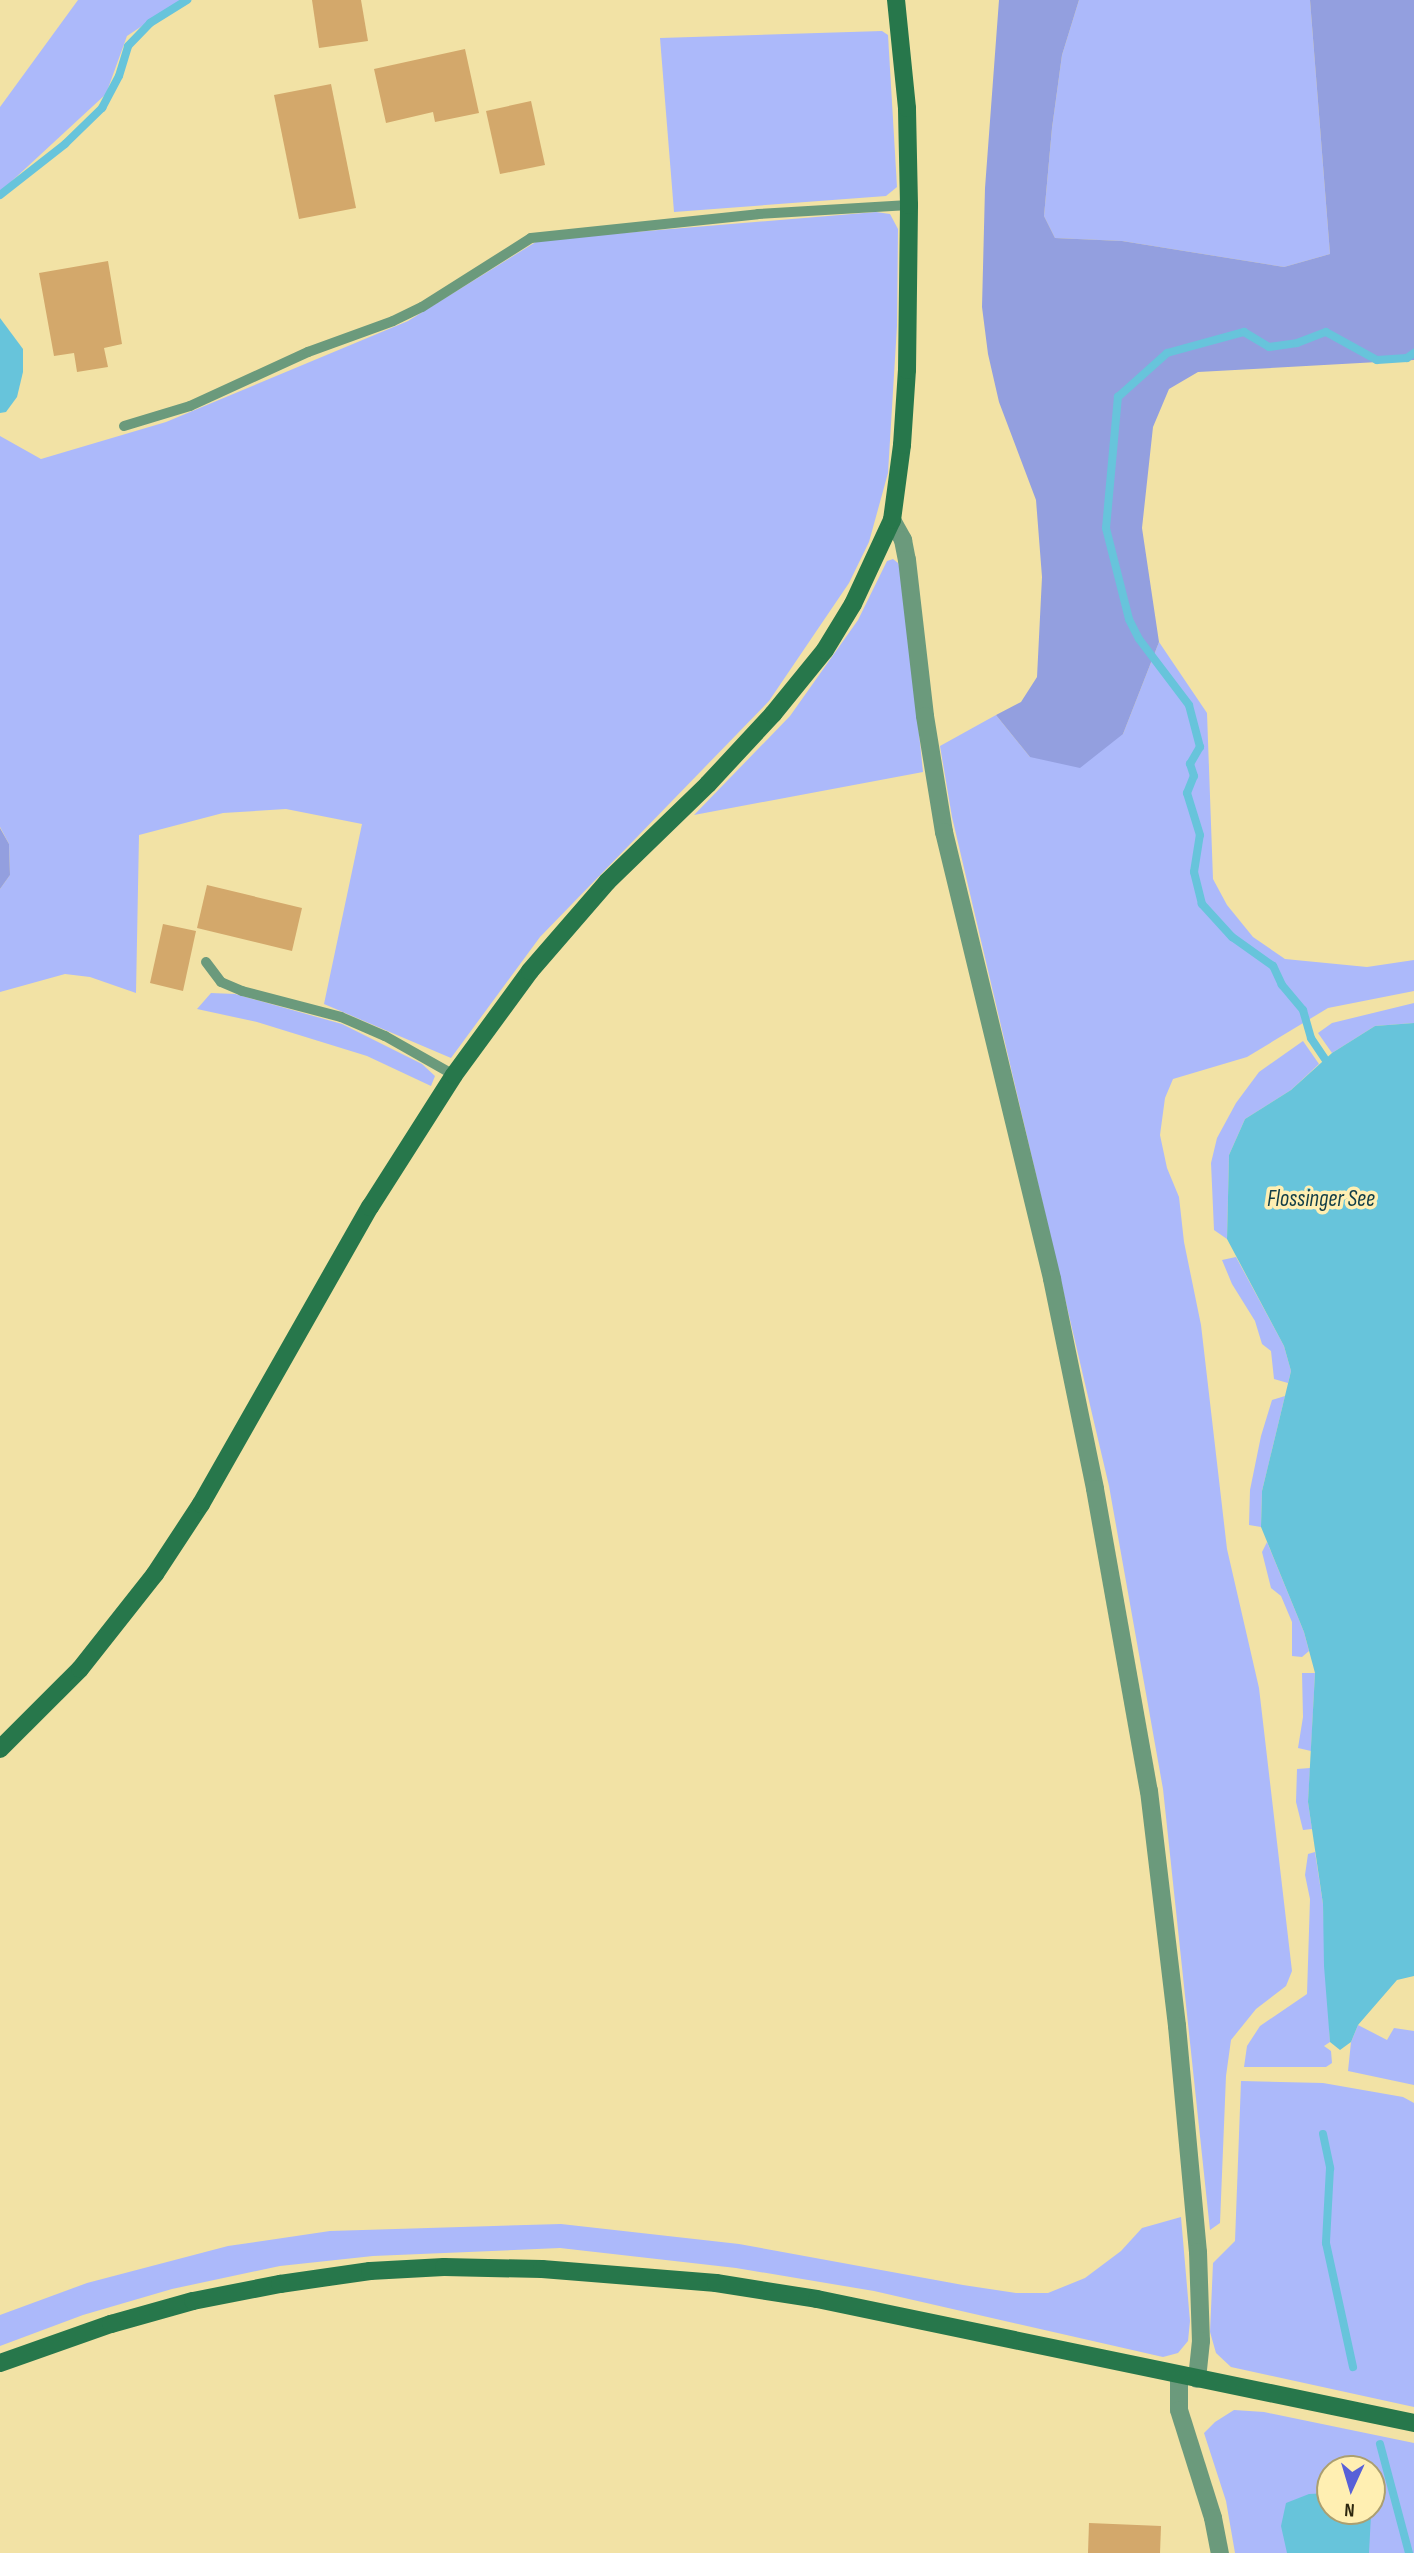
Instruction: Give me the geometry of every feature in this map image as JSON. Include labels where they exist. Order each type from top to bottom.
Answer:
[{"type":"main road","points":[[0,1749],[80,1669],[155,1574],[201,1504],[370,1207],[454,1075],[530,971],[607,882],[708,784],[795,688],[825,650],[853,604],[891,520],[899,478],[907,370],[907,108],[896,0]]},
{"type":"main road","points":[[0,2363],[111,2324],[193,2301],[370,2271],[444,2267],[542,2269],[716,2283],[817,2299],[1414,2423]]},
{"type":"street","points":[[891,520],[904,540],[925,716],[944,832],[1052,1279],[1095,1489],[1149,1791],[1177,2026],[1198,2252],[1201,2341],[1198,2379]]},
{"type":"street","points":[[1179,2375],[1179,2410],[1213,2518],[1220,2553]]},
{"type":"lane","points":[[124,426],[190,406],[308,352],[393,321],[422,307],[531,238],[758,214],[909,205]]},
{"type":"lane","points":[[206,962],[221,982],[242,991],[341,1017],[385,1036],[454,1075]]},
{"type":"shaded area","points":[[78,0],[181,0],[127,36],[106,94],[0,192],[0,107]]},
{"type":"shaded area","points":[[999,0],[1079,0],[1062,55],[1052,128],[1044,216],[1055,238],[1122,241],[1284,267],[1330,254],[1310,0],[1414,0],[1414,360],[1198,372],[1169,389],[1153,427],[1142,528],[1159,642],[1123,734],[1080,768],[1030,757],[996,715],[1021,702],[1037,677],[1042,577],[1036,500],[999,402],[988,354],[982,307],[985,188]]},
{"type":"shaded area","points":[[1079,0],[1310,0],[1330,254],[1284,267],[1122,241],[1055,238],[1044,216],[1052,128],[1062,55]]},
{"type":"shaded area","points":[[882,31],[888,35],[897,187],[886,196],[674,212],[660,38]]},
{"type":"shaded area","points":[[876,212],[890,214],[898,229],[897,326],[888,473],[869,542],[849,583],[769,701],[540,937],[451,1058],[324,1004],[362,824],[286,809],[223,813],[139,835],[136,993],[90,977],[65,974],[0,992],[0,889],[10,875],[9,844],[0,827],[0,436],[41,459],[166,422],[408,321],[539,240]]},
{"type":"shaded area","points":[[893,559],[898,563],[903,578],[923,772],[694,815],[790,716],[858,620],[887,561]]},
{"type":"shaded area","points":[[1159,642],[1207,713],[1213,879],[1227,905],[1253,937],[1285,959],[1367,967],[1414,960],[1414,991],[1328,1008],[1247,1057],[1173,1079],[1165,1098],[1160,1135],[1167,1168],[1179,1197],[1184,1242],[1201,1325],[1227,1549],[1259,1688],[1292,1971],[1286,1986],[1256,2009],[1231,2040],[1226,2076],[1220,2223],[1210,2230],[1163,1789],[1109,1486],[952,817],[940,746],[996,715],[1030,757],[1123,734]]},
{"type":"shaded area","points":[[0,828],[9,844],[10,875],[0,889]]},
{"type":"shaded area","points":[[211,993],[235,994],[342,1024],[422,1064],[435,1076],[431,1086],[367,1056],[257,1022],[197,1009]]},
{"type":"shaded area","points":[[1414,1003],[1414,1023],[1375,1026],[1332,1053],[1318,1033],[1332,1023]]},
{"type":"shaded area","points":[[1303,1041],[1319,1064],[1291,1090],[1245,1119],[1229,1155],[1227,1239],[1214,1230],[1211,1163],[1217,1138],[1236,1103],[1259,1072]]},
{"type":"shaded area","points":[[1236,1257],[1284,1346],[1291,1371],[1288,1383],[1274,1379],[1271,1351],[1262,1344],[1255,1321],[1232,1284],[1222,1260]]},
{"type":"shaded area","points":[[1285,1396],[1262,1491],[1261,1527],[1249,1525],[1250,1490],[1261,1436],[1272,1400]]},
{"type":"shaded area","points":[[1267,1542],[1304,1632],[1309,1651],[1302,1657],[1292,1656],[1292,1622],[1281,1596],[1271,1588],[1262,1552]]},
{"type":"shaded area","points":[[1302,1673],[1315,1673],[1311,1751],[1298,1748],[1303,1717]]},
{"type":"shaded area","points":[[1310,1768],[1308,1802],[1312,1829],[1303,1830],[1296,1802],[1297,1769]]},
{"type":"shaded area","points":[[1315,1852],[1323,1904],[1330,2042],[1324,2046],[1331,2051],[1332,2063],[1326,2067],[1244,2067],[1247,2046],[1260,2026],[1307,1994],[1310,1899],[1305,1875],[1308,1854]]},
{"type":"shaded area","points":[[1358,2025],[1387,2040],[1394,2028],[1414,2031],[1414,2085],[1348,2071],[1351,2042]]},
{"type":"shaded area","points":[[1241,2081],[1323,2083],[1403,2097],[1414,2103],[1414,2407],[1231,2367],[1216,2353],[1210,2332],[1213,2263],[1235,2241]]},
{"type":"shaded area","points":[[1181,2217],[1190,2321],[1188,2341],[1178,2353],[1163,2357],[874,2291],[736,2268],[560,2248],[373,2256],[280,2266],[172,2289],[83,2315],[0,2346],[0,2315],[87,2283],[228,2246],[330,2231],[561,2224],[739,2244],[963,2285],[1016,2293],[1048,2293],[1085,2278],[1121,2251],[1142,2228]]},
{"type":"shaded area","points":[[1234,2410],[1264,2412],[1414,2443],[1414,2553],[1235,2553],[1226,2501],[1204,2433]]},
{"type":"water","points":[[0,318],[23,349],[23,372],[17,397],[6,412],[0,413]]},
{"type":"water","name":"Flossinger See","points":[[1414,1023],[1414,1976],[1397,1980],[1358,2025],[1351,2042],[1340,2050],[1330,2042],[1324,1966],[1323,1904],[1308,1802],[1315,1673],[1304,1632],[1261,1527],[1262,1491],[1291,1371],[1284,1346],[1227,1239],[1229,1155],[1245,1119],[1291,1090],[1332,1053],[1375,1026]]},
{"type":"water","points":[[1316,2494],[1316,2525],[1370,2525],[1369,2553],[1287,2553],[1281,2526],[1286,2503]]},
{"type":"building","points":[[312,0],[361,0],[368,41],[319,48]]},
{"type":"building","points":[[465,49],[479,113],[435,122],[433,112],[386,123],[374,69]]},
{"type":"building","points":[[331,84],[356,208],[299,219],[274,95]]},
{"type":"building","points":[[531,101],[545,165],[500,174],[486,111]]},
{"type":"building","points":[[108,261],[122,344],[104,348],[108,367],[77,372],[74,353],[54,356],[39,273]]},
{"type":"building","points":[[207,885],[302,908],[292,951],[197,928]]},
{"type":"building","points":[[163,924],[196,931],[183,991],[150,983]]},
{"type":"building","points":[[1089,2523],[1161,2526],[1160,2553],[1088,2553]]},
{"type":"waterway","points":[[0,195],[65,144],[102,108],[119,76],[128,46],[150,23],[187,0]]},
{"type":"waterway","points":[[1325,1059],[1311,1038],[1303,1010],[1282,985],[1273,966],[1232,937],[1202,904],[1194,872],[1200,835],[1187,793],[1194,776],[1190,764],[1200,747],[1189,705],[1139,639],[1129,619],[1106,528],[1118,397],[1167,353],[1244,332],[1269,347],[1297,343],[1326,332],[1377,360],[1407,358],[1414,353]]},
{"type":"waterway","points":[[1323,2134],[1330,2168],[1326,2243],[1353,2367]]},
{"type":"waterway","points":[[1380,2444],[1409,2553]]}]
